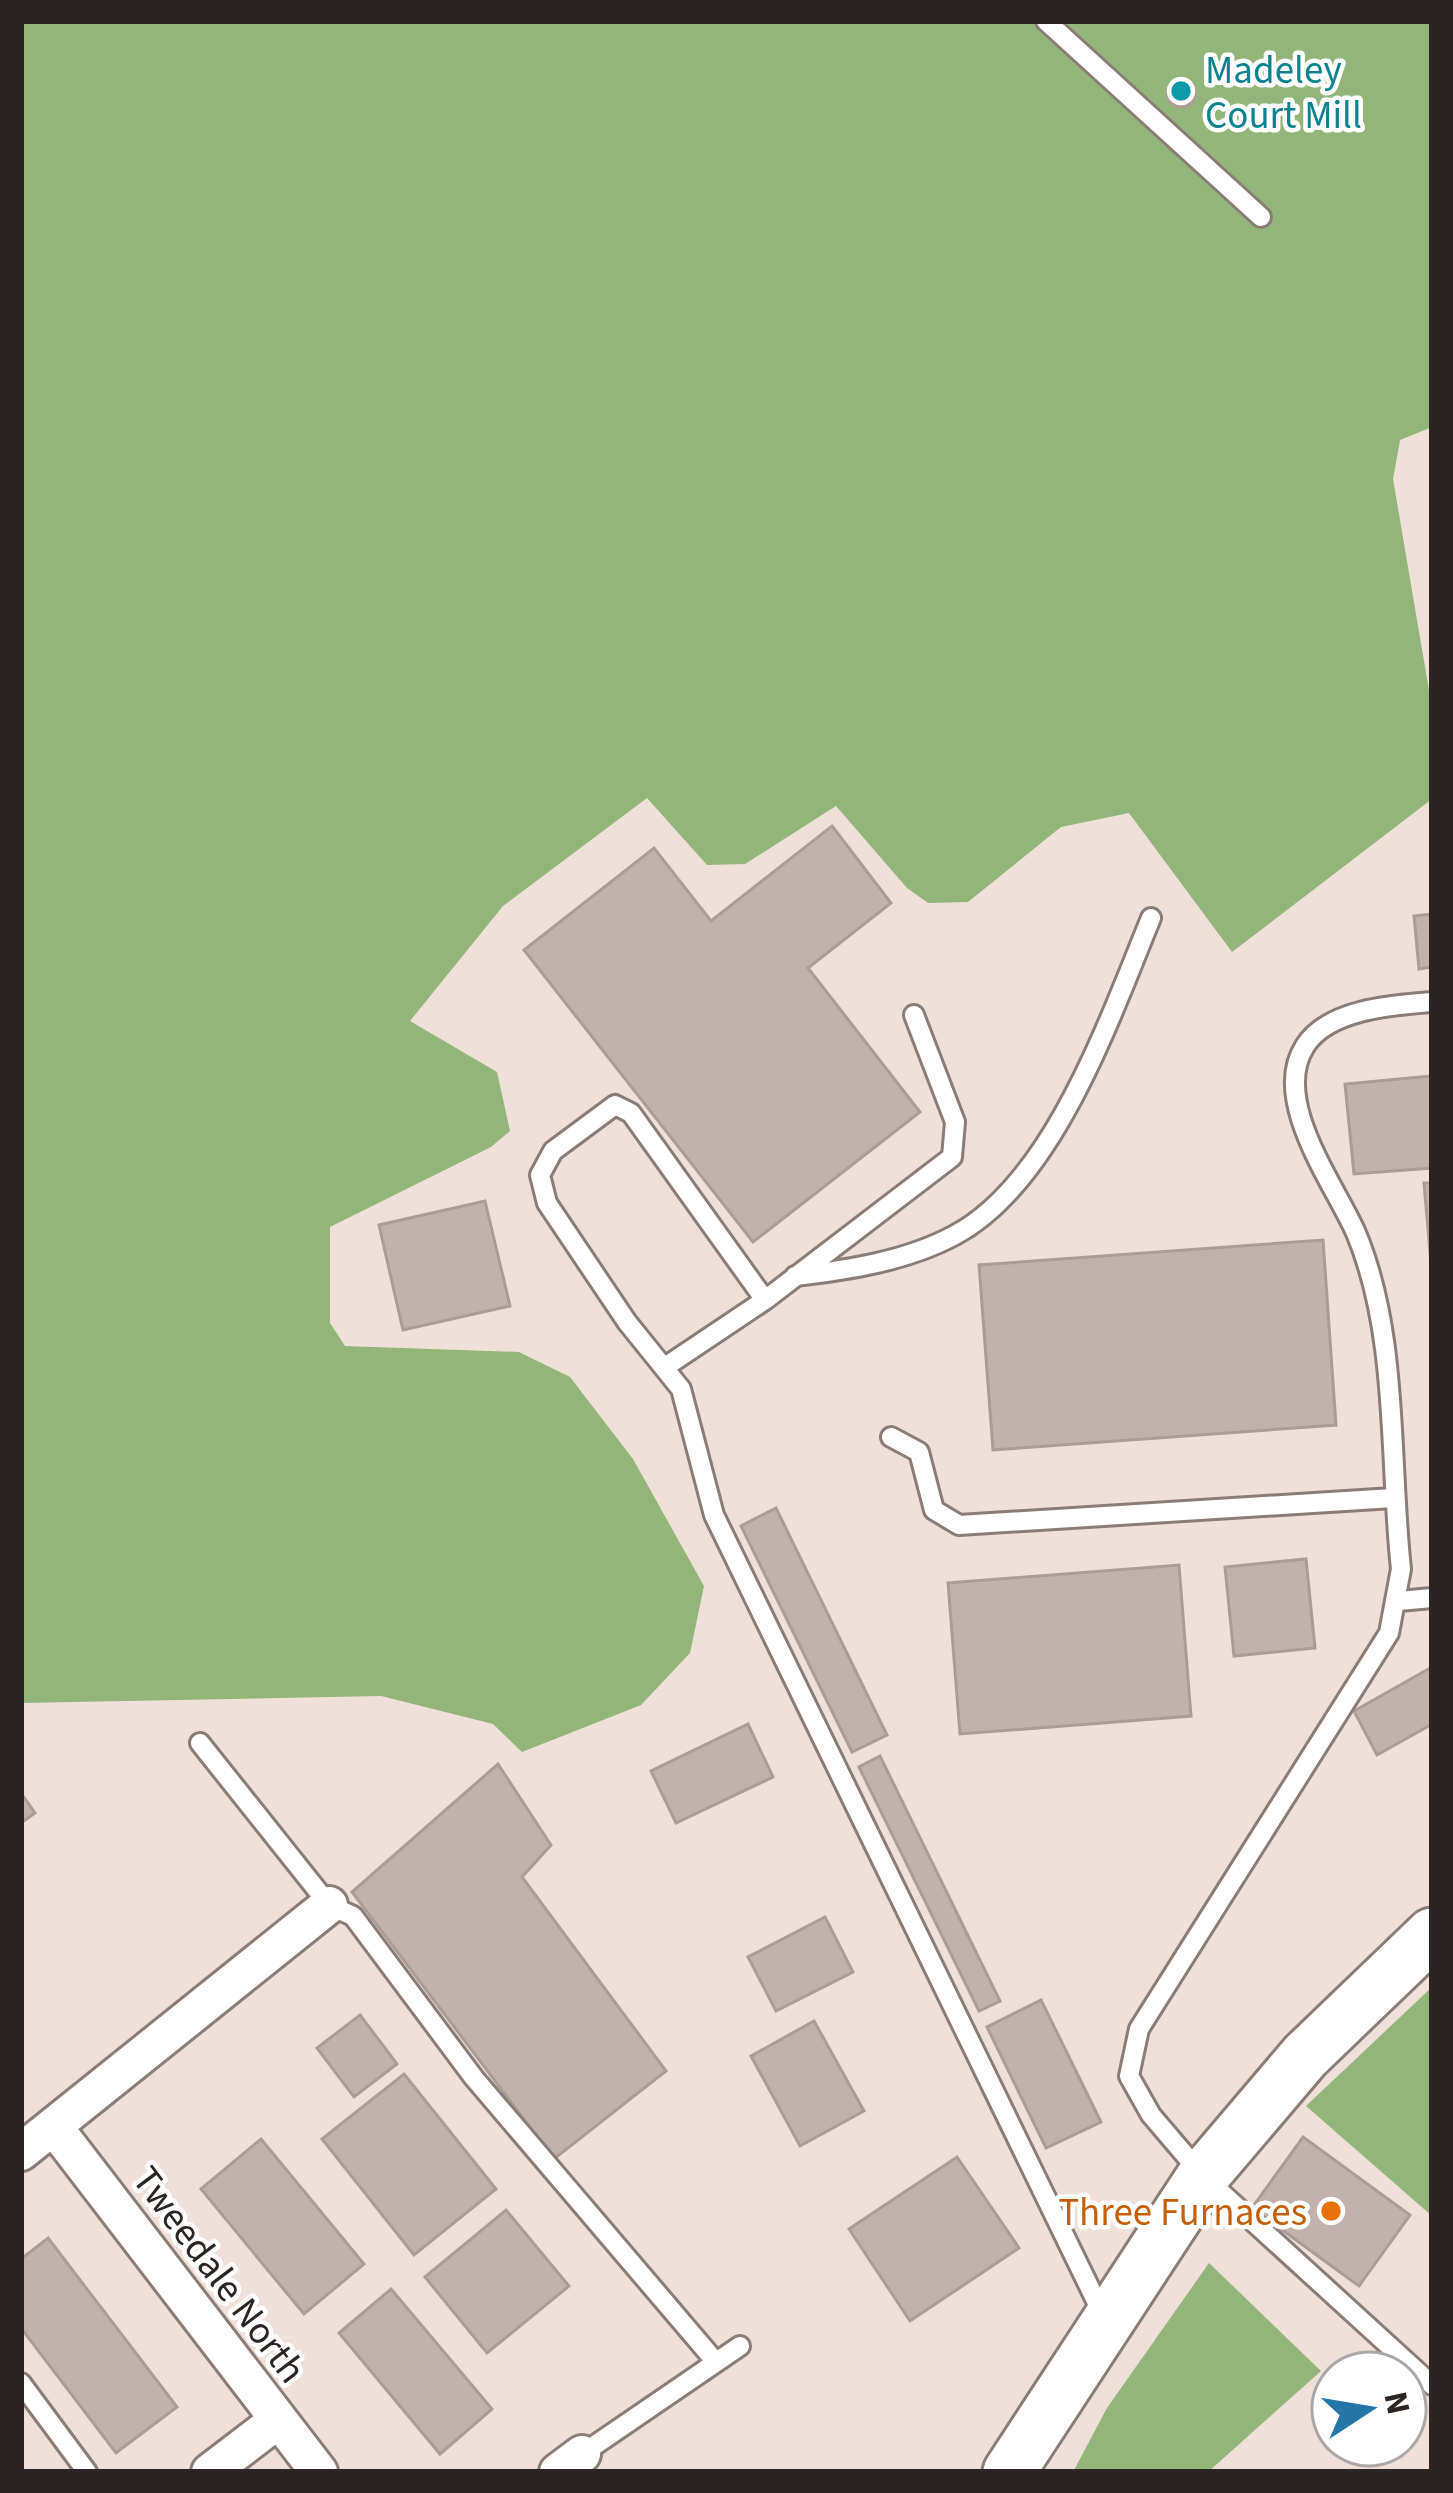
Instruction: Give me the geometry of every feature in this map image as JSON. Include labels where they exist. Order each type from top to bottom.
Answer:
[{"type":"street","points":[[21,2152],[329,1905]]},
{"type":"street","points":[[1009,2472],[1203,2176],[1305,2056],[1432,1934]]},
{"type":"street","name":"Tweedale North","points":[[54,2127],[319,2472]]},
{"type":"street","points":[[210,2472],[278,2420]]},
{"type":"lane","points":[[1046,21],[1261,217]]},
{"type":"lane","points":[[795,1276],[855,1269],[956,1234],[1015,1188],[1100,1042],[1151,918]]},
{"type":"lane","points":[[1432,1002],[1362,1012],[1330,1026],[1305,1046],[1296,1085],[1301,1118],[1373,1282],[1401,1569],[1399,1601],[1389,1633],[1139,2029],[1129,2076],[1135,2095],[1203,2176],[1432,2385]]},
{"type":"lane","points":[[665,1367],[765,1300],[952,1156],[955,1122],[914,1015]]},
{"type":"lane","points":[[765,1300],[632,1113],[615,1105],[553,1150],[540,1175],[547,1203],[627,1322],[681,1389],[714,1515],[1107,2325]]},
{"type":"lane","points":[[891,1437],[919,1452],[934,1510],[959,1525],[1393,1498]]},
{"type":"lane","points":[[1399,1601],[1432,1598]]},
{"type":"lane","points":[[200,1742],[329,1905],[353,1916],[474,2078],[715,2361]]},
{"type":"lane","points":[[570,2463],[740,2346]]},
{"type":"lane","points":[[21,2383],[87,2472]]},
{"type":"green space","points":[[21,21],[1432,21],[1432,427],[1400,440],[1393,479],[1432,708],[1432,799],[1232,952],[1129,813],[1061,827],[968,902],[928,903],[907,888],[836,806],[745,864],[707,865],[647,798],[503,906],[410,1021],[497,1072],[510,1131],[491,1147],[330,1227],[330,1323],[345,1346],[519,1352],[570,1377],[633,1459],[704,1586],[690,1653],[641,1705],[522,1752],[493,1724],[381,1696],[21,1703]]},
{"type":"green space","points":[[1432,1987],[1432,2216],[1306,2106]]},
{"type":"green space","points":[[1209,2263],[1309,2359],[1309,2382],[1208,2472],[1073,2472],[1107,2408]]},
{"type":"building","name":"Madeley Court Mill","points":[[1181,79],[1191,83],[1195,93],[1191,103],[1181,107],[1171,103],[1167,93],[1171,83]]},
{"type":"building","points":[[832,826],[891,903],[808,968],[920,1112],[753,1242],[524,950],[654,848],[711,921]]},
{"type":"building","points":[[1432,914],[1432,967],[1419,969],[1414,916]]},
{"type":"building","points":[[1432,1076],[1432,1168],[1354,1174],[1345,1084]]},
{"type":"building","points":[[1424,1183],[1432,1183],[1432,1276]]},
{"type":"building","points":[[485,1201],[510,1306],[403,1330],[379,1225]]},
{"type":"building","points":[[1323,1240],[1336,1425],[993,1450],[979,1265]]},
{"type":"building","points":[[776,1508],[887,1735],[852,1752],[741,1526]]},
{"type":"building","points":[[1306,1559],[1315,1648],[1234,1656],[1225,1567]]},
{"type":"building","points":[[1179,1565],[1191,1716],[960,1734],[948,1583]]},
{"type":"building","points":[[1432,1667],[1432,1724],[1377,1755],[1354,1711]]},
{"type":"building","points":[[748,1724],[773,1777],[676,1823],[651,1771]]},
{"type":"building","points":[[880,1756],[1000,2001],[979,2011],[859,1767]]},
{"type":"building","points":[[498,1764],[551,1845],[522,1877],[666,2071],[554,2159],[352,1892]]},
{"type":"building","points":[[21,1793],[35,1813],[21,1823]]},
{"type":"building","points":[[825,1917],[853,1972],[776,2011],[748,1957]]},
{"type":"building","points":[[1041,2000],[1101,2122],[1046,2148],[987,2027]]},
{"type":"building","points":[[360,2015],[397,2064],[354,2097],[317,2048]]},
{"type":"building","points":[[814,2021],[864,2111],[800,2146],[751,2056]]},
{"type":"building","points":[[404,2074],[496,2189],[414,2255],[322,2139]]},
{"type":"building","name":"Three Furnaces","points":[[1303,2137],[1410,2215],[1359,2286],[1252,2208]]},
{"type":"building","points":[[261,2139],[364,2264],[304,2314],[201,2189]]},
{"type":"building","points":[[957,2157],[1019,2248],[910,2321],[849,2229]]},
{"type":"building","points":[[506,2210],[569,2286],[487,2353],[425,2277]]},
{"type":"building","points":[[48,2238],[177,2407],[116,2453],[21,2328],[21,2259]]},
{"type":"building","points":[[391,2289],[492,2409],[440,2454],[339,2333]]},
{"type":"place","name":"Madeley Court Mill","points":[[1181,91]]},
{"type":"place","name":"Three Furnaces","points":[[1331,2211]]}]
